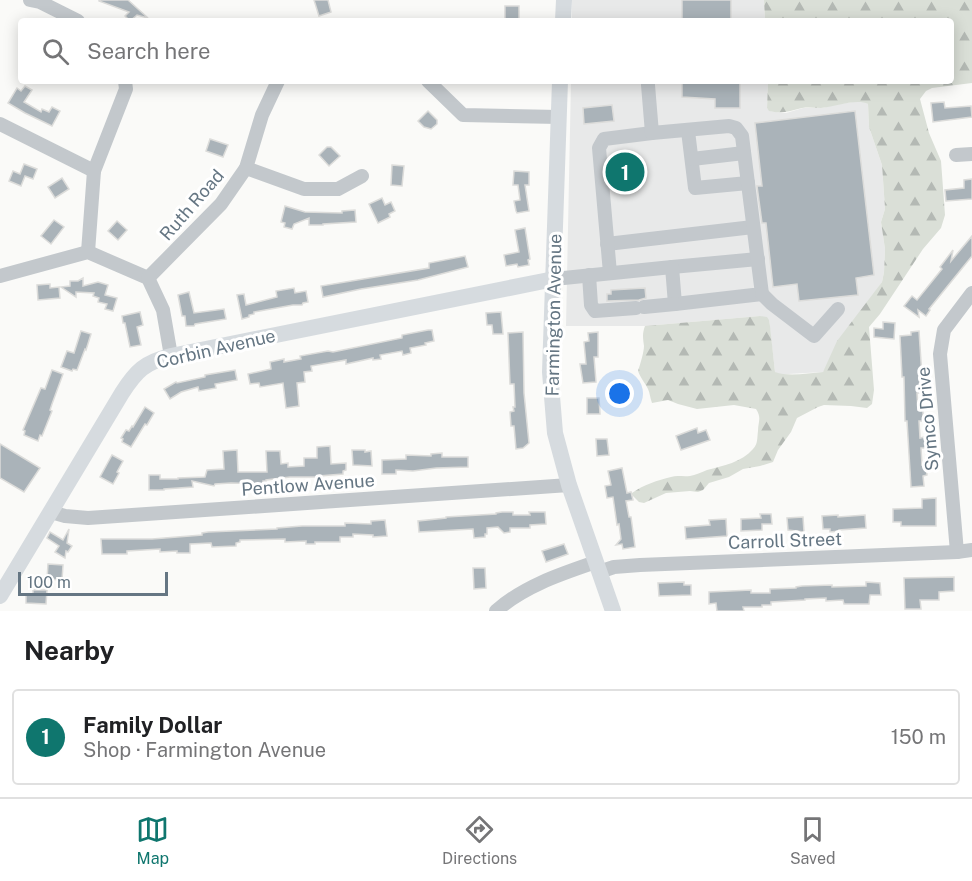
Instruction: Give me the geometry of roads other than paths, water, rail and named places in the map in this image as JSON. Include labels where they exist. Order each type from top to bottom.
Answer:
[{"type":"main road","points":[[563,18],[564,0]]},
{"type":"main road","name":"Farmington Avenue","points":[[560,84],[550,372],[555,433],[569,485],[613,611]]},
{"type":"main road","name":"Corbin Avenue","points":[[0,596],[122,393],[133,377],[147,364],[171,356],[554,279]]},
{"type":"street","points":[[37,1],[72,18]]},
{"type":"street","points":[[88,252],[94,171],[126,89],[125,84]]},
{"type":"street","name":"Ruth Road","points":[[148,278],[221,204],[246,168],[262,115],[277,84]]},
{"type":"street","points":[[431,84],[463,114],[559,117]]},
{"type":"street","points":[[648,86],[652,133]]},
{"type":"street","points":[[0,124],[94,171]]},
{"type":"street","points":[[610,273],[599,148],[604,139],[729,126],[736,128],[742,136],[762,294],[813,336],[838,309]]},
{"type":"street","points":[[688,130],[695,188],[748,183]]},
{"type":"street","points":[[692,159],[744,153]]},
{"type":"street","points":[[956,155],[972,154]]},
{"type":"street","points":[[246,168],[304,189],[338,189],[362,177]]},
{"type":"street","points":[[607,244],[753,227]]},
{"type":"street","points":[[0,276],[88,252],[148,278],[163,310],[171,356]]},
{"type":"street","points":[[554,279],[758,259]]},
{"type":"street","points":[[672,267],[675,304]]},
{"type":"street","points":[[588,275],[591,305],[595,311],[762,294]]},
{"type":"street","name":"Symco Drive","points":[[957,552],[940,354],[944,330],[967,311],[972,293]]},
{"type":"street","name":"Pentlow Avenue","points":[[51,512],[88,518],[569,485]]},
{"type":"street","name":"Carroll Street","points":[[496,611],[540,583],[597,567],[972,550]]},
{"type":"place","name":"Family Dollar","points":[[625,172]]}]
